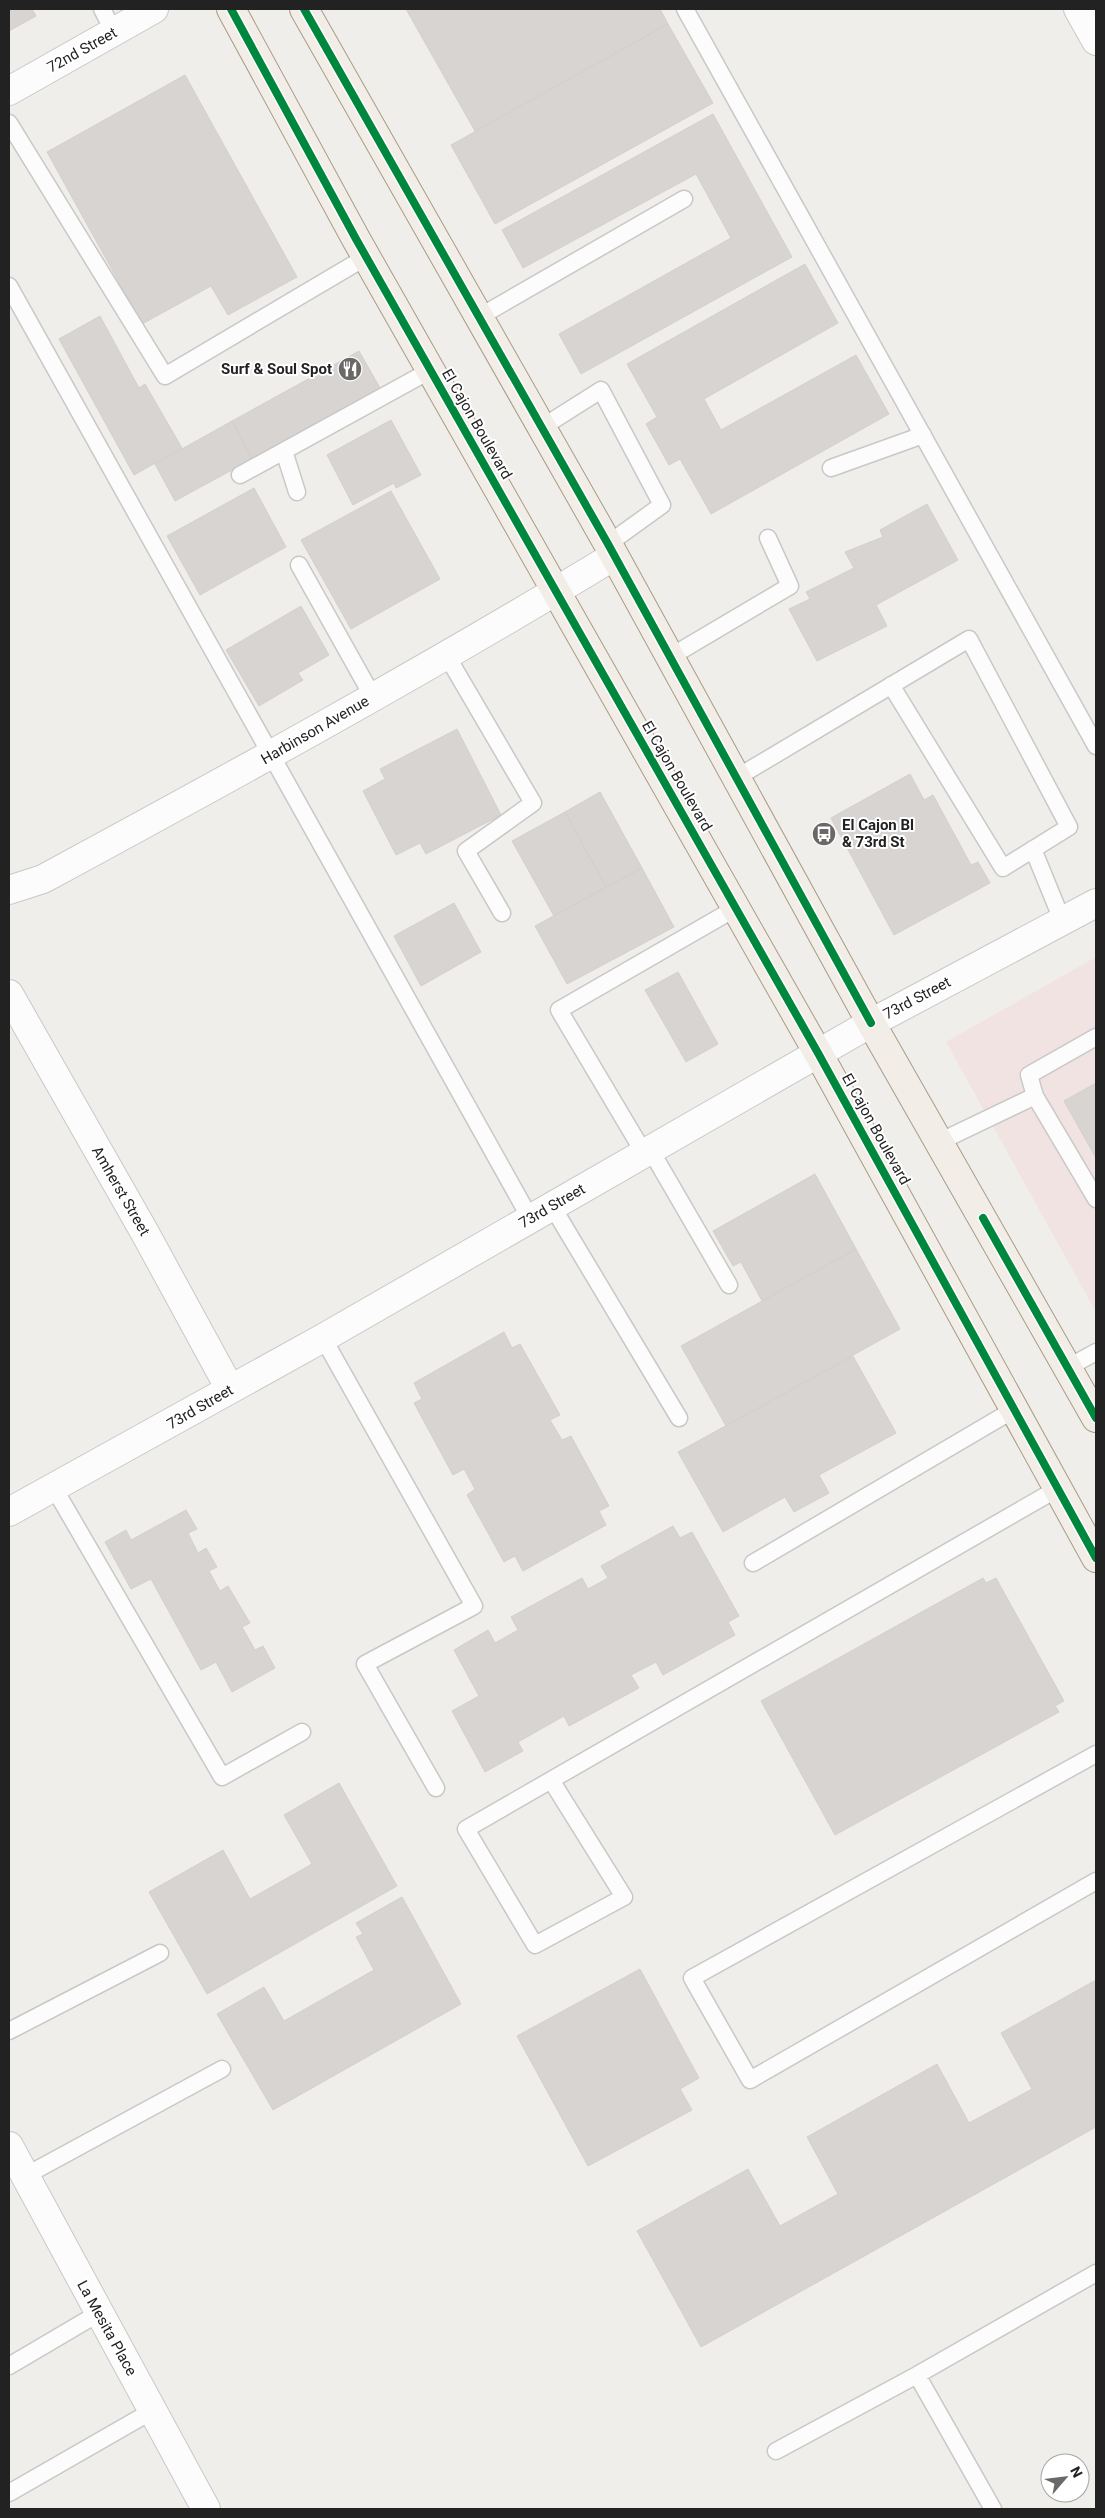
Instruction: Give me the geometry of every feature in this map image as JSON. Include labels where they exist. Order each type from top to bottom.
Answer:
[{"type":"main road","name":"El Cajon Boulevard","points":[[231,9],[366,257],[818,1053],[1096,1558]]},
{"type":"main road","points":[[304,9],[611,550],[871,1023],[1096,1418]]},
{"type":"street","name":"72nd Street","points":[[9,91],[108,20],[154,9]]},
{"type":"street","points":[[1078,9],[1096,41]]},
{"type":"street","name":"Harbinson Avenue","points":[[9,890],[43,878],[272,755],[447,656],[556,591],[611,550]]},
{"type":"street","name":"73rd Street","points":[[9,1512],[323,1338],[871,1023],[1096,903]]},
{"type":"street","name":"Amherst Street","points":[[9,994],[145,1233],[230,1389]]},
{"type":"street","name":"La Mesita Place","points":[[9,2146],[206,2509]]},
{"type":"lane","points":[[685,9],[1096,746]]},
{"type":"lane","points":[[9,123],[165,376],[366,257]]},
{"type":"lane","points":[[479,317],[684,199]]},
{"type":"lane","points":[[9,286],[272,755],[541,1212],[680,1418]]},
{"type":"lane","points":[[240,475],[430,370]]},
{"type":"lane","points":[[541,428],[601,390],[662,506],[611,550]]},
{"type":"lane","points":[[831,468],[923,435]]},
{"type":"lane","points":[[284,451],[297,492]]},
{"type":"lane","points":[[670,657],[790,586],[768,538]]},
{"type":"lane","points":[[298,564],[373,697]]},
{"type":"lane","points":[[736,778],[891,685],[969,639],[1069,827],[1003,868],[891,685]]},
{"type":"lane","points":[[447,656],[533,803],[466,851],[502,913]]},
{"type":"lane","points":[[1033,849],[1062,920]]},
{"type":"lane","points":[[729,1285],[559,1010],[736,908]]},
{"type":"lane","points":[[1096,1037],[1029,1075],[1035,1096],[1096,1199]]},
{"type":"lane","points":[[939,1142],[1035,1096]]},
{"type":"lane","points":[[323,1338],[474,1606],[364,1664],[436,1788]]},
{"type":"lane","points":[[1067,1368],[1096,1352]]},
{"type":"lane","points":[[753,1563],[1015,1410]]},
{"type":"lane","points":[[54,1488],[222,1777],[302,1732]]},
{"type":"lane","points":[[551,1780],[624,1897],[535,1945],[466,1829],[551,1780],[1057,1489]]},
{"type":"lane","points":[[1096,1754],[692,1978],[750,2080],[1096,1881]]},
{"type":"lane","points":[[9,2031],[160,1953]]},
{"type":"lane","points":[[25,2176],[222,2069]]},
{"type":"lane","points":[[776,2451],[917,2375],[1096,2272]]},
{"type":"lane","points":[[9,2366],[99,2313]]},
{"type":"lane","points":[[917,2375],[993,2509]]},
{"type":"lane","points":[[9,2494],[152,2411]]},
{"type":"shaded area","points":[[1096,957],[1096,1312],[946,1042]]},
{"type":"building","points":[[9,9],[32,9],[36,16],[9,31]]},
{"type":"building","points":[[406,9],[660,9],[668,24],[475,131]]},
{"type":"building","points":[[668,24],[713,103],[495,224],[451,145]]},
{"type":"building","points":[[185,75],[297,277],[228,315],[211,286],[142,324],[47,152]]},
{"type":"building","points":[[713,114],[792,257],[581,374],[559,334],[731,238],[696,174],[523,268],[502,230]]},
{"type":"building","points":[[805,264],[838,323],[704,399],[721,430],[856,355],[889,414],[711,514],[680,459],[669,465],[646,424],[657,417],[627,364]]},
{"type":"building","points":[[100,316],[139,388],[145,384],[182,448],[134,475],[59,339]]},
{"type":"building","points":[[359,351],[380,388],[252,459],[232,421]]},
{"type":"building","points":[[391,420],[421,475],[396,488],[394,483],[353,505],[327,455]]},
{"type":"building","points":[[232,421],[252,459],[175,501],[155,464]]},
{"type":"building","points":[[254,488],[286,547],[200,595],[167,536]]},
{"type":"building","points":[[391,491],[440,579],[351,629],[301,540]]},
{"type":"building","points":[[927,504],[958,560],[876,605],[887,626],[817,661],[789,609],[810,599],[806,592],[854,568],[845,552],[883,537],[880,530]]},
{"type":"building","points":[[301,606],[329,655],[298,673],[303,680],[259,706],[226,650]]},
{"type":"building","points":[[457,729],[501,815],[426,854],[420,843],[396,855],[363,791],[385,779],[380,769]]},
{"type":"building","points":[[910,774],[924,800],[933,795],[971,865],[978,862],[990,883],[894,935],[831,818]]},
{"type":"building","points":[[600,792],[642,868],[606,887],[565,812]]},
{"type":"building","points":[[565,812],[606,887],[554,916],[512,841]]},
{"type":"building","points":[[642,868],[674,927],[567,984],[535,926]]},
{"type":"building","points":[[454,903],[481,952],[421,986],[394,936]]},
{"type":"building","points":[[678,972],[718,1044],[686,1062],[645,990]]},
{"type":"building","points":[[1096,1083],[1096,1158],[1064,1101]]},
{"type":"building","points":[[815,1174],[856,1249],[762,1301],[741,1262],[733,1266],[713,1231]]},
{"type":"building","points":[[856,1249],[900,1329],[726,1426],[681,1346]]},
{"type":"building","points":[[504,1332],[512,1348],[520,1344],[560,1415],[550,1420],[562,1440],[571,1436],[609,1506],[599,1511],[606,1525],[523,1571],[515,1556],[504,1562],[467,1495],[475,1489],[464,1469],[453,1475],[414,1403],[422,1399],[414,1383]]},
{"type":"building","points":[[853,1356],[896,1433],[819,1475],[829,1493],[794,1512],[785,1497],[723,1532],[678,1452]]},
{"type":"building","points":[[186,1510],[197,1529],[188,1533],[198,1553],[206,1548],[217,1567],[209,1571],[220,1591],[228,1586],[250,1623],[242,1627],[255,1650],[263,1646],[275,1668],[232,1692],[216,1662],[201,1670],[151,1579],[131,1589],[105,1542],[126,1530],[131,1540]]},
{"type":"building","points":[[673,1526],[680,1538],[692,1532],[739,1616],[728,1622],[735,1635],[663,1675],[656,1662],[631,1675],[639,1688],[569,1726],[564,1716],[518,1742],[523,1751],[485,1772],[452,1711],[479,1696],[454,1650],[488,1630],[495,1643],[518,1630],[511,1617],[582,1578],[588,1589],[608,1578],[601,1566]]},
{"type":"building","points":[[983,1578],[986,1583],[996,1578],[1064,1701],[1055,1706],[1059,1712],[835,1835],[761,1701]]},
{"type":"building","points":[[339,1783],[397,1886],[207,1994],[149,1892],[223,1850],[250,1899],[312,1864],[284,1815]]},
{"type":"building","points":[[402,1897],[461,2004],[273,2110],[217,2014],[264,1987],[284,2021],[374,1970],[356,1937],[363,1934],[356,1923]]},
{"type":"building","points":[[640,1969],[699,2078],[680,2089],[692,2110],[588,2166],[517,2036]]},
{"type":"building","points":[[1096,1980],[1096,2127],[701,2347],[637,2231],[748,2169],[780,2226],[838,2194],[807,2137],[937,2064],[969,2123],[1032,2089],[1001,2033]]},
{"type":"cycle path","points":[[231,9],[356,239],[818,1053],[1096,1558]]},
{"type":"cycle path","points":[[304,9],[608,544],[871,1023]]},
{"type":"cycle path","points":[[983,1218],[1096,1418]]},
{"type":"place","name":"Surf & Soul Spot","points":[[350,369]]},
{"type":"place","name":"El Cajon Bl & 73rd St","points":[[824,834]]}]
